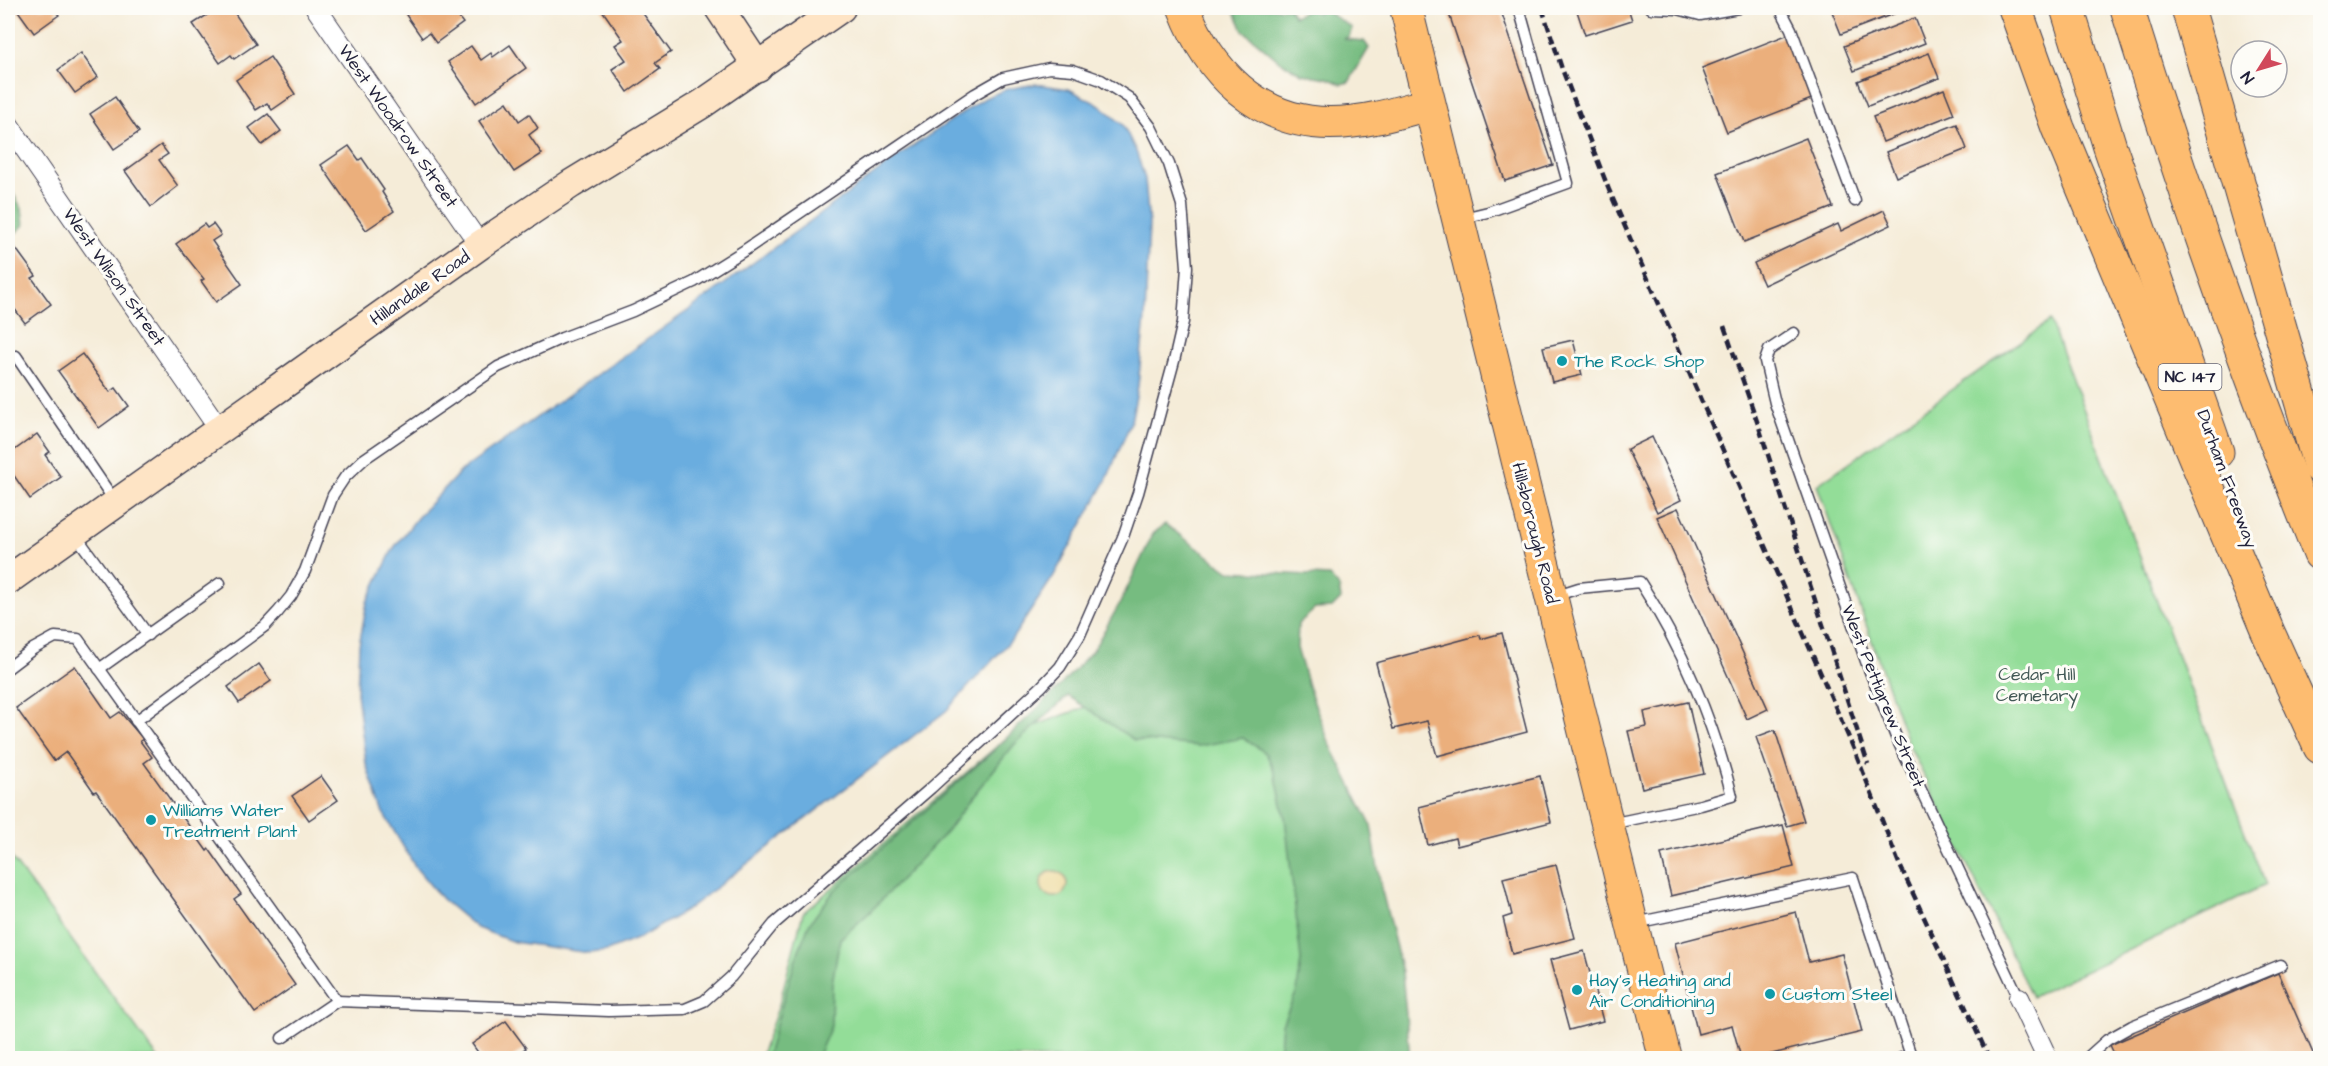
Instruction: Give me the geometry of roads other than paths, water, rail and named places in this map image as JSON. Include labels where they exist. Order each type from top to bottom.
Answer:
[{"type":"highway","points":[[2015,8],[2058,128],[2267,630],[2320,746]]},
{"type":"highway","name":"Durham Freeway","points":[[2067,8],[2128,200],[2283,632],[2320,746]]},
{"type":"highway","name":"NC 147","points":[[2127,8],[2186,192],[2268,426],[2320,554]]},
{"type":"highway","points":[[2188,8],[2320,467]]},
{"type":"main road","points":[[719,8],[758,66]]},
{"type":"main road","name":"Hillandale Road","points":[[8,580],[480,245],[571,184],[702,104],[841,8]]},
{"type":"main road","points":[[1184,8],[1204,49],[1218,70],[1249,96],[1278,113],[1330,123],[1370,119],[1429,104]]},
{"type":"main road","name":"Hillsborough Road","points":[[1406,8],[1665,1059]]},
{"type":"street","name":"West Woodrow Street","points":[[316,8],[480,245]]},
{"type":"street","name":"West Wilson Street","points":[[8,124],[220,430]]},
{"type":"street","name":"West Pettigrew Street","points":[[2019,998],[2047,1059]]},
{"type":"lane","points":[[1459,219],[1488,212],[1568,183],[1519,8]]},
{"type":"lane","points":[[1651,8],[1678,9],[1700,15],[1738,8]]},
{"type":"lane","points":[[1780,8],[1791,28],[1855,201]]},
{"type":"lane","points":[[136,721],[265,626],[291,597],[305,571],[333,495],[345,477],[364,459],[498,367],[562,338],[633,311],[694,282],[975,94],[1003,78],[1049,68],[1073,70],[1101,81],[1128,98],[1151,127],[1169,164],[1182,205],[1187,267],[1183,321],[1138,493],[1123,537],[1080,634],[1060,667],[931,788],[774,924],[731,977],[704,1001],[685,1009],[609,1011],[337,1001],[282,1038]]},
{"type":"lane","name":"West Pettigrew Street","points":[[1794,333],[1769,350],[1765,361],[1775,402],[1867,664],[1896,737],[2019,998]]},
{"type":"lane","points":[[16,356],[116,503]]},
{"type":"lane","points":[[74,533],[148,635]]},
{"type":"lane","points":[[99,669],[220,582]]},
{"type":"lane","points":[[1551,597],[1579,588],[1640,582],[1657,607],[1701,699],[1721,749],[1730,784],[1732,796],[1701,805],[1608,824]]},
{"type":"lane","points":[[8,668],[33,649],[55,637],[78,639],[337,1001]]},
{"type":"lane","points":[[1632,924],[1853,878],[1911,1056],[1901,1059]]},
{"type":"lane","points":[[2087,1059],[2107,1040],[2132,1026],[2281,965]]},
{"type":"water","points":[[1036,84],[1069,89],[1101,106],[1123,125],[1136,151],[1145,179],[1149,224],[1145,318],[1138,386],[1131,422],[1106,481],[1053,577],[1012,639],[946,711],[687,910],[641,937],[607,951],[589,953],[514,942],[477,928],[442,899],[416,868],[382,811],[366,764],[357,693],[359,645],[367,602],[393,549],[417,518],[461,471],[693,307],[907,150],[985,98],[1007,89]]},
{"type":"railway","points":[[1542,8],[1562,69],[1609,190],[1856,754],[1898,861],[1989,1058]]},
{"type":"railway","points":[[1724,326],[1868,764]]},
{"type":"place","name":"The Rock Shop","points":[[1562,361]]},
{"type":"place","name":"Williams Water Treatment Plant","points":[[151,820]]},
{"type":"place","name":"Hay’s Heating and Air Conditioning","points":[[1577,990]]},
{"type":"place","name":"Custom Steel","points":[[1770,994]]},
{"type":"park label","name":"Cedar Hill Cemetary","points":[[2037,684]]}]
